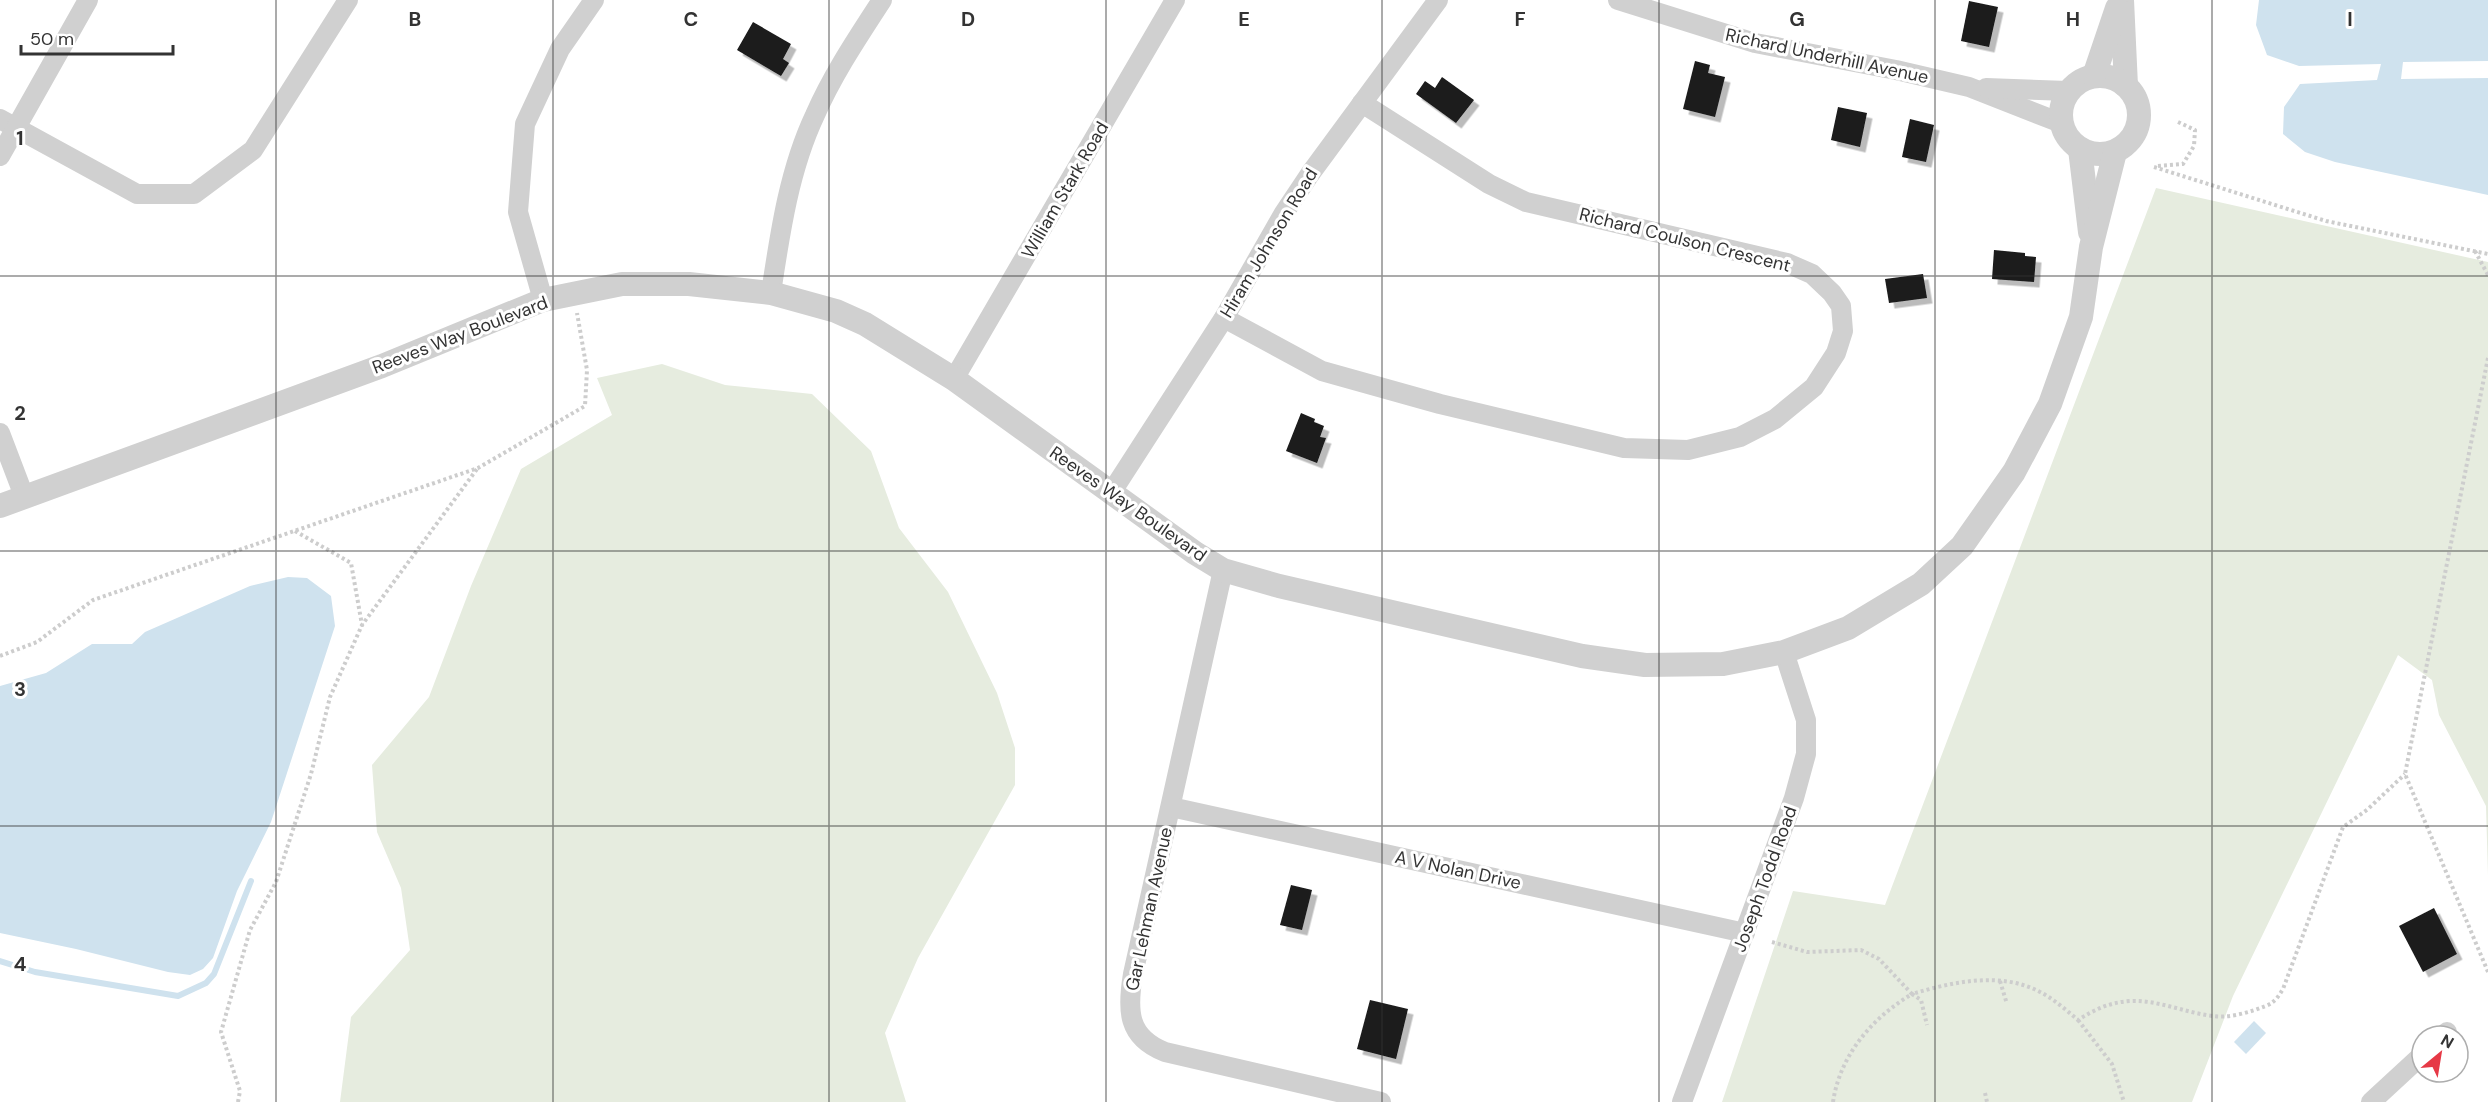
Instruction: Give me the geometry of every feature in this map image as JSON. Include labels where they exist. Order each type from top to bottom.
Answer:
[{"type":"street","points":[[0,156],[8,123],[88,0]]},
{"type":"street","points":[[8,123],[137,194],[194,194],[253,150],[348,0]]},
{"type":"street","points":[[543,300],[518,212],[525,124],[560,49],[594,0]]},
{"type":"street","points":[[771,292],[782,221],[800,154],[814,116],[839,68],[882,0]]},
{"type":"street","name":"William Stark Road","points":[[954,379],[1175,0]]},
{"type":"street","name":"Hiram Johnson Road","points":[[1112,493],[1224,318],[1284,213],[1438,0]]},
{"type":"street","name":"Richard Underhill Avenue","points":[[1617,0],[1755,43],[1896,70],[1969,87],[2061,123]]},
{"type":"street","points":[[2094,76],[2121,0]]},
{"type":"street","points":[[2121,0],[2126,86],[2136,103],[2139,122],[2134,134],[2115,152],[2091,153],[2080,149],[2065,133],[2061,123],[2060,112],[2068,91],[2076,84],[2094,76],[2106,76],[2126,86]]},
{"type":"street","name":"Richard Underhill Avenue","points":[[1969,87],[2068,91]]},
{"type":"street","name":"Richard Coulson Crescent","points":[[1224,318],[1322,370],[1440,404],[1624,448],[1688,450],[1740,437],[1775,419],[1814,387],[1836,353],[1843,331],[1841,306],[1832,293],[1812,274],[1787,263],[1526,202],[1489,184],[1362,103]]},
{"type":"street","name":"Reeves Way Boulevard","points":[[2080,149],[2091,247]]},
{"type":"street","name":"Reeves Way Boulevard","points":[[0,506],[381,366],[543,300],[622,284],[689,284],[771,292],[836,311],[865,324],[954,379],[1195,553],[1223,570],[1279,586],[1582,656],[1645,665],[1724,664],[1784,652],[1848,628],[1921,584],[1962,546],[2014,472],[2050,404],[2081,317],[2091,247],[2115,152]]},
{"type":"street","points":[[0,433],[24,496]]},
{"type":"street","name":"Gar Lehman Avenue","points":[[1223,570],[1131,989],[1130,1014],[1136,1031],[1145,1041],[1165,1052],[1381,1102]]},
{"type":"street","name":"Joseph Todd Road","points":[[1682,1102],[1794,798],[1806,754],[1806,720],[1784,652]]},
{"type":"street","name":"A V Nolan Drive","points":[[1172,807],[1745,933]]},
{"type":"street","points":[[2371,1102],[2410,1066]]},
{"type":"path","points":[[2176,121],[2195,130],[2194,146],[2183,164],[2154,167],[2326,221],[2488,254]]},
{"type":"path","points":[[2475,251],[2488,275]]},
{"type":"path","points":[[0,656],[37,642],[93,600],[478,468],[585,406],[587,370],[574,294]]},
{"type":"path","points":[[2078,1020],[2095,1009],[2112,1003],[2132,1001],[2215,1017],[2241,1014],[2274,1003],[2283,989],[2343,827],[2368,809],[2404,774],[2488,358]]},
{"type":"path","points":[[238,1102],[240,1091],[221,1032],[250,930],[280,871],[311,774],[330,697],[362,625],[478,468]]},
{"type":"path","points":[[294,531],[351,562],[362,625]]},
{"type":"path","points":[[2404,774],[2488,972]]},
{"type":"path","points":[[1772,942],[1807,952],[1861,950],[1879,959],[1912,994],[1921,1000],[1927,1025]]},
{"type":"path","points":[[2000,981],[2007,1004]]},
{"type":"path","points":[[1833,1102],[1835,1088],[1844,1065],[1856,1044],[1877,1020],[1912,994],[1939,986],[1966,982],[2000,981],[2039,991],[2078,1020],[2112,1064],[2124,1102]]},
{"type":"path","points":[[1985,1094],[1987,1102]]},
{"type":"shaded area","points":[[2156,188],[2488,262],[2488,876],[2486,806],[2439,715],[2432,680],[2398,655],[2233,996],[2192,1102],[1722,1102],[1793,891],[1885,905]]},
{"type":"shaded area","points":[[662,364],[725,385],[812,394],[871,451],[899,528],[948,592],[997,693],[1015,748],[1015,785],[918,958],[885,1033],[906,1102],[340,1102],[351,1017],[410,950],[401,888],[377,832],[372,765],[429,697],[471,586],[521,469],[612,415],[597,378]]},
{"type":"water","points":[[2259,0],[2488,0],[2488,61],[2403,62],[2401,79],[2488,78],[2488,195],[2335,162],[2305,152],[2283,134],[2284,107],[2300,84],[2377,80],[2381,64],[2299,66],[2267,55],[2256,25]]},
{"type":"water","points":[[288,577],[307,578],[331,596],[335,626],[271,822],[237,891],[213,958],[203,969],[190,975],[168,972],[0,933],[0,686],[46,673],[92,644],[132,644],[145,632],[250,586]]},
{"type":"water","points":[[2254,1021],[2266,1033],[2246,1054],[2234,1042]]},
{"type":"building","points":[[1969,1],[1998,7],[1989,47],[1961,41]]},
{"type":"building","points":[[753,22],[791,44],[783,59],[789,63],[781,76],[737,50]]},
{"type":"building","points":[[1695,61],[1710,65],[1708,73],[1725,77],[1715,117],[1683,109]]},
{"type":"building","points":[[1442,77],[1474,100],[1456,123],[1416,94],[1425,81],[1435,88]]},
{"type":"building","points":[[1838,107],[1867,113],[1860,147],[1831,140]]},
{"type":"building","points":[[1910,119],[1934,125],[1926,162],[1902,157]]},
{"type":"building","points":[[1994,250],[2025,253],[2025,256],[2036,257],[2034,282],[1992,279]]},
{"type":"building","points":[[1923,274],[1927,298],[1889,303],[1885,279]]},
{"type":"building","points":[[1301,413],[1324,426],[1320,437],[1326,438],[1317,463],[1286,451]]},
{"type":"building","points":[[1291,885],[1312,890],[1302,930],[1280,925]]},
{"type":"building","points":[[2434,908],[2457,954],[2423,972],[2399,926]]},
{"type":"building","points":[[1370,1000],[1408,1009],[1396,1059],[1357,1049]]},
{"type":"waterway","points":[[0,961],[35,972],[178,996],[206,983],[214,974],[251,881]]}]
